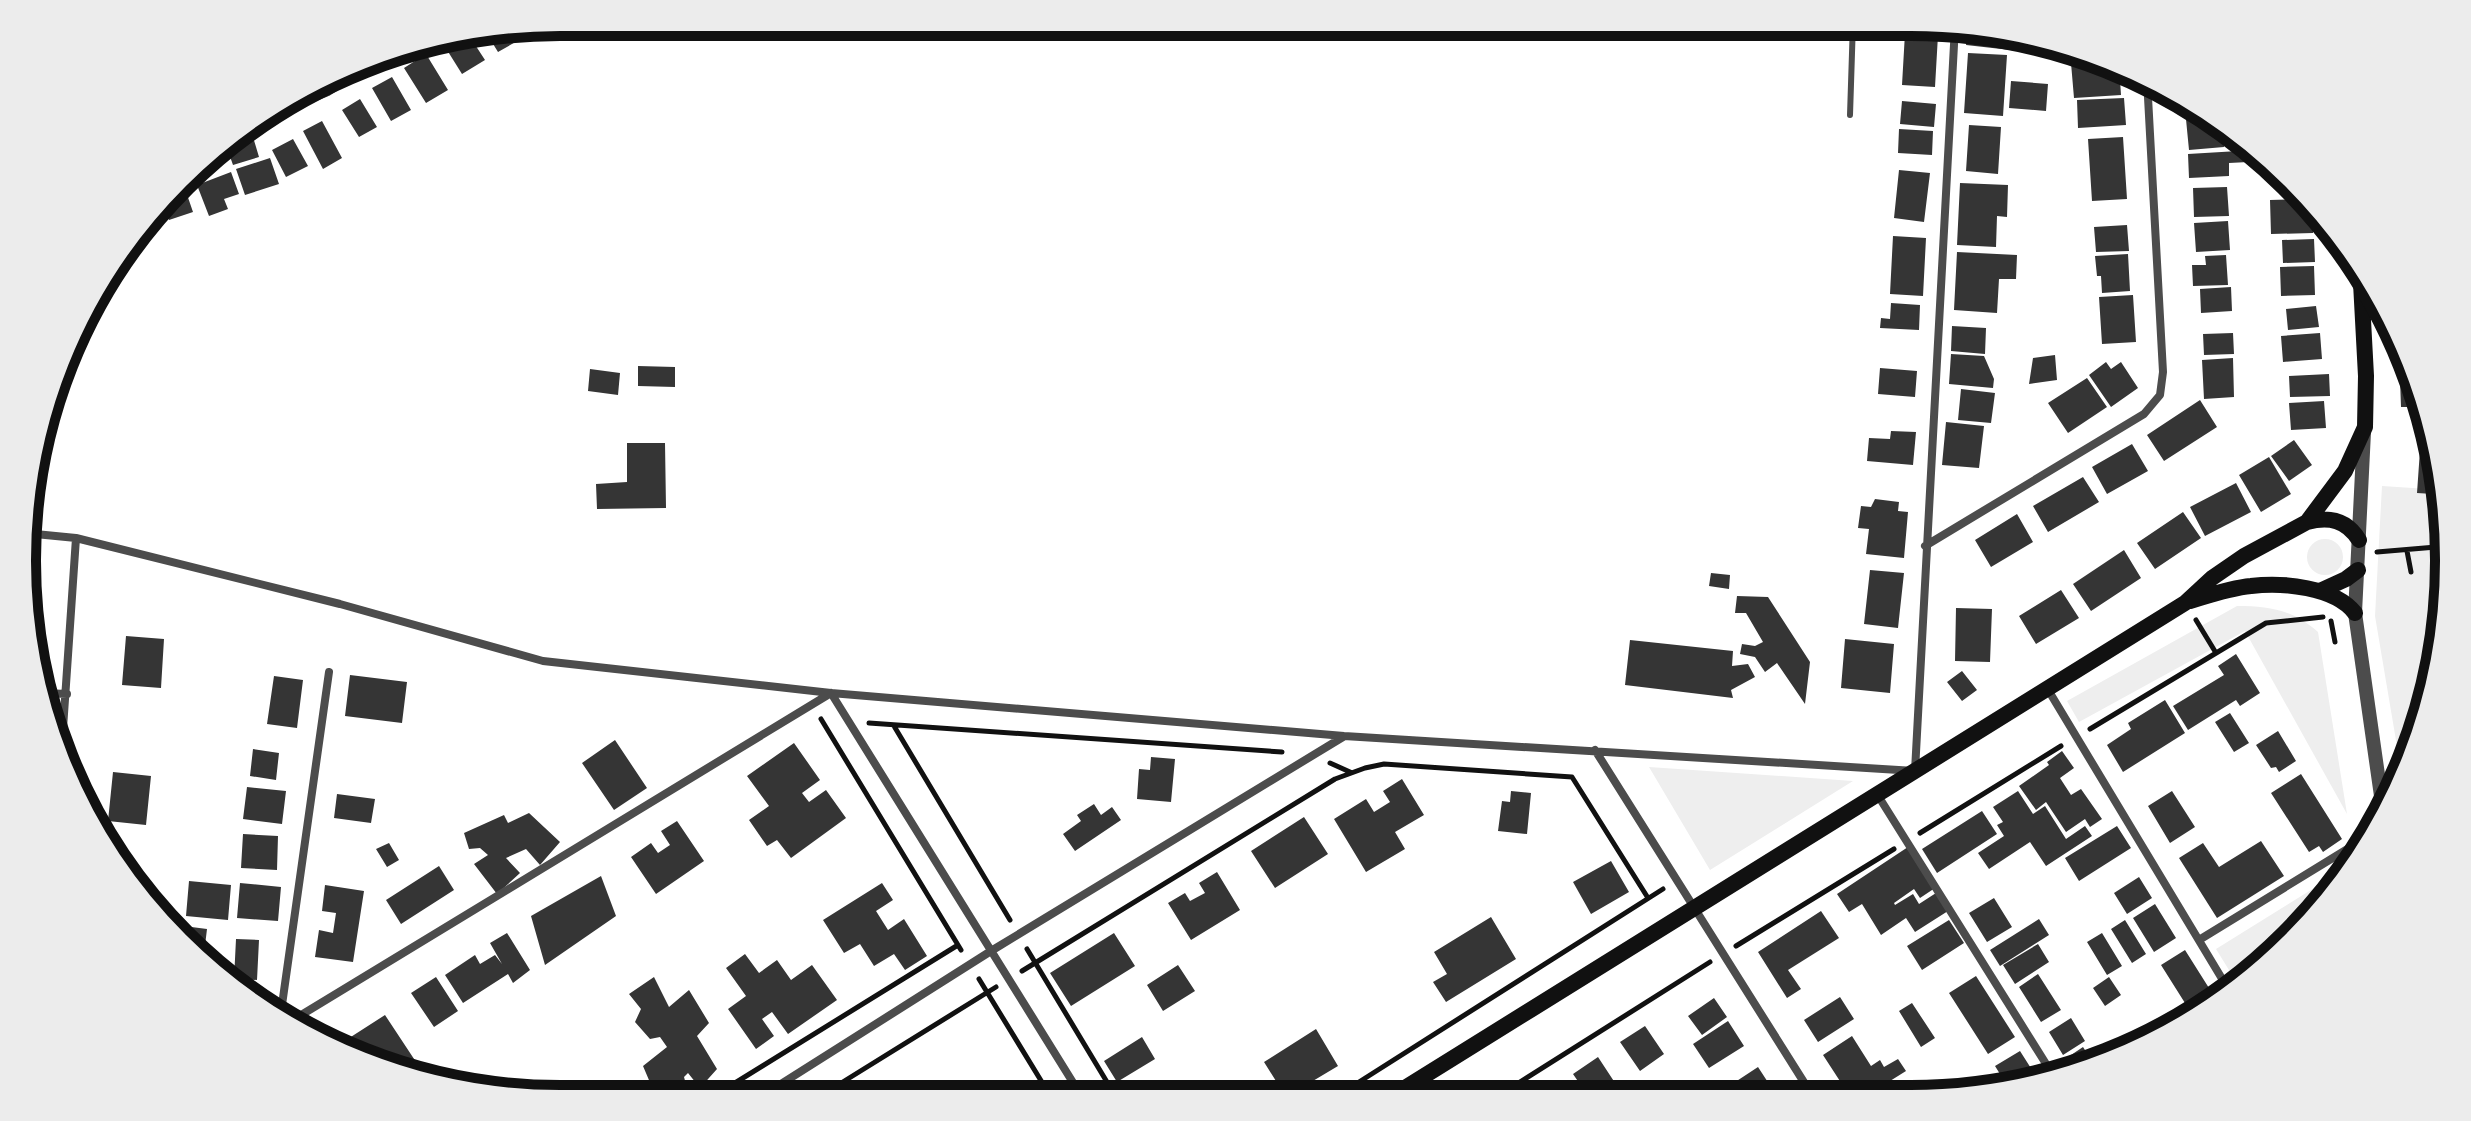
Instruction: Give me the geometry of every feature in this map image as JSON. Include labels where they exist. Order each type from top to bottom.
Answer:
[{"type":"main road","points":[[2307,522],[2345,471],[2365,427],[2362,292]]},
{"type":"main road","points":[[1410,1085],[2185,603],[2212,578],[2244,556],[2320,518],[2347,525],[2359,546]]},
{"type":"main road","points":[[2322,590],[2358,570]]},
{"type":"main road","points":[[2185,603],[2253,585],[2322,590],[2340,598],[2355,613]]},
{"type":"street","points":[[37,534],[76,538],[340,604],[543,661],[831,693],[1344,736],[1915,771],[1954,38]]},
{"type":"street","points":[[315,97],[336,87]]},
{"type":"street","points":[[1925,546],[2144,414],[2160,395],[2163,372],[2148,93]]},
{"type":"street","points":[[2365,427],[2355,613],[2381,793]]},
{"type":"street","points":[[64,728],[76,538]]},
{"type":"street","points":[[282,1005],[329,672]]},
{"type":"street","points":[[2047,688],[2224,981]]},
{"type":"street","points":[[53,693],[67,694]]},
{"type":"street","points":[[300,1016],[831,693]]},
{"type":"street","points":[[831,693],[1075,1085]]},
{"type":"street","points":[[780,1085],[1018,934],[1344,736]]},
{"type":"street","points":[[1595,750],[1806,1085]]},
{"type":"street","points":[[1877,794],[2048,1066]]},
{"type":"street","points":[[2199,940],[2350,848]]},
{"type":"lane","points":[[1850,115],[1853,36]]},
{"type":"path","points":[[2359,546],[2407,551],[2435,548]]},
{"type":"path","points":[[2407,551],[2411,572]]},
{"type":"path","points":[[2185,603],[2216,653]]},
{"type":"path","points":[[812,705],[1044,1085]]},
{"type":"path","points":[[849,722],[1313,755],[1350,772]]},
{"type":"path","points":[[893,725],[1109,1085]]},
{"type":"path","points":[[838,1085],[1350,772],[1384,764],[1572,777],[1648,898]]},
{"type":"path","points":[[1354,1085],[1677,880]]},
{"type":"path","points":[[731,1085],[979,931]]},
{"type":"shaded area","points":[[2382,486],[2428,489],[2435,560],[2431,629],[2417,696],[2398,753],[2375,616]]},
{"type":"shaded area","points":[[2325,539],[2338,544],[2343,557],[2338,570],[2325,575],[2312,570],[2307,557],[2312,544]]},
{"type":"shaded area","points":[[2237,606],[2280,611],[2318,632],[2347,814],[2245,631],[2079,722],[2067,701]]},
{"type":"shaded area","points":[[1649,767],[1853,781],[1710,870]]},
{"type":"shaded area","points":[[2327,880],[2281,931],[2232,975],[2216,949]]},
{"type":"building","points":[[1905,36],[1938,37],[1935,87],[1902,85]]},
{"type":"building","points":[[518,38],[519,40],[498,52],[491,40]]},
{"type":"building","points":[[1967,39],[2019,48],[2019,51],[1966,45]]},
{"type":"building","points":[[474,43],[485,60],[462,74],[446,49]]},
{"type":"building","points":[[1968,53],[2007,55],[2003,116],[1964,113]]},
{"type":"building","points":[[426,54],[448,90],[426,103],[404,68]]},
{"type":"building","points":[[2071,63],[2120,80],[2121,95],[2074,98]]},
{"type":"building","points":[[392,77],[411,110],[391,121],[372,88]]},
{"type":"building","points":[[2011,81],[2048,84],[2046,111],[2009,108]]},
{"type":"building","points":[[2124,98],[2126,125],[2078,128],[2077,100]]},
{"type":"building","points":[[360,99],[377,127],[359,137],[342,110]]},
{"type":"building","points":[[1902,101],[1936,104],[1934,127],[1900,124]]},
{"type":"building","points":[[2185,114],[2223,139],[2224,147],[2189,150]]},
{"type":"building","points":[[322,121],[342,158],[323,169],[303,131]]},
{"type":"building","points":[[1969,125],[2001,127],[1998,174],[1966,171]]},
{"type":"building","points":[[1899,129],[1933,131],[1932,155],[1898,153]]},
{"type":"building","points":[[253,137],[259,157],[233,165],[229,154]]},
{"type":"building","points":[[2123,137],[2127,199],[2092,201],[2088,139]]},
{"type":"building","points":[[293,139],[308,166],[286,177],[272,150]]},
{"type":"building","points":[[2238,151],[2251,162],[2229,163],[2229,176],[2189,178],[2188,154]]},
{"type":"building","points":[[270,158],[279,184],[245,195],[236,169]]},
{"type":"building","points":[[1899,170],[1930,173],[1924,222],[1894,218]]},
{"type":"building","points":[[231,172],[239,194],[224,199],[228,209],[209,216],[197,185]]},
{"type":"building","points":[[1960,183],[2008,185],[2007,217],[1997,216],[1996,247],[1957,245]]},
{"type":"building","points":[[2227,187],[2229,216],[2194,217],[2193,188]]},
{"type":"building","points":[[187,194],[193,212],[169,220],[167,214]]},
{"type":"building","points":[[2290,199],[2313,224],[2313,233],[2271,234],[2270,200]]},
{"type":"building","points":[[2228,221],[2230,250],[2196,252],[2194,223]]},
{"type":"building","points":[[2127,225],[2129,251],[2096,252],[2094,227]]},
{"type":"building","points":[[1893,236],[1926,238],[1923,296],[1890,294]]},
{"type":"building","points":[[2314,239],[2315,262],[2283,263],[2282,240]]},
{"type":"building","points":[[1957,252],[2017,255],[2016,279],[1999,279],[1997,313],[1954,310]]},
{"type":"building","points":[[2128,254],[2130,291],[2102,293],[2095,256]]},
{"type":"building","points":[[2226,255],[2228,285],[2193,286],[2192,265],[2206,265],[2205,256]]},
{"type":"building","points":[[2314,266],[2315,295],[2281,296],[2280,267]]},
{"type":"building","points":[[2231,287],[2232,311],[2201,313],[2200,289]]},
{"type":"building","points":[[2133,295],[2136,342],[2102,344],[2099,297]]},
{"type":"building","points":[[1891,303],[1920,305],[1919,330],[1880,328],[1881,318],[1890,319]]},
{"type":"building","points":[[2316,306],[2319,327],[2288,330],[2286,309]]},
{"type":"building","points":[[1952,326],[1986,328],[1985,354],[1951,351]]},
{"type":"building","points":[[2233,333],[2234,354],[2204,355],[2203,334]]},
{"type":"building","points":[[2320,333],[2322,359],[2283,362],[2281,336]]},
{"type":"building","points":[[1951,354],[1984,356],[1994,379],[1993,388],[1949,384]]},
{"type":"building","points":[[2055,355],[2057,380],[2029,384],[2033,358]]},
{"type":"building","points":[[2233,358],[2234,397],[2204,399],[2202,360]]},
{"type":"building","points":[[2106,362],[2111,369],[2121,362],[2138,388],[2111,407],[2089,375]]},
{"type":"building","points":[[638,366],[675,367],[675,387],[638,386]]},
{"type":"building","points":[[1880,368],[1917,371],[1915,397],[1878,394]]},
{"type":"building","points":[[590,369],[620,373],[618,395],[588,391]]},
{"type":"building","points":[[2329,374],[2330,396],[2290,397],[2289,376]]},
{"type":"building","points":[[2087,378],[2107,407],[2068,433],[2048,403]]},
{"type":"building","points":[[2400,379],[2402,379],[2412,407],[2401,407]]},
{"type":"building","points":[[1961,389],[1995,393],[1991,423],[1958,420]]},
{"type":"building","points":[[2200,400],[2217,427],[2164,461],[2147,435]]},
{"type":"building","points":[[2324,401],[2326,428],[2291,430],[2289,403]]},
{"type":"building","points":[[1946,422],[1984,426],[1979,468],[1942,465]]},
{"type":"building","points":[[1891,431],[1916,432],[1913,465],[1867,461],[1869,438],[1890,439]]},
{"type":"building","points":[[2294,440],[2312,465],[2289,481],[2271,456]]},
{"type":"building","points":[[627,443],[665,443],[666,508],[597,509],[596,484],[627,482]]},
{"type":"building","points":[[2132,444],[2148,471],[2107,494],[2092,467]]},
{"type":"building","points":[[2420,450],[2423,450],[2431,494],[2417,493]]},
{"type":"building","points":[[2269,457],[2291,494],[2261,512],[2239,475]]},
{"type":"building","points":[[2083,477],[2099,502],[2048,532],[2033,506]]},
{"type":"building","points":[[2236,483],[2251,512],[2205,536],[2190,507]]},
{"type":"building","points":[[1875,499],[1899,502],[1898,511],[1908,512],[1904,558],[1866,554],[1869,529],[1858,528],[1861,506],[1871,507]]},
{"type":"building","points":[[2183,512],[2201,538],[2155,569],[2137,543]]},
{"type":"building","points":[[2017,514],[2033,542],[1991,567],[1975,540]]},
{"type":"building","points":[[2124,550],[2141,578],[2091,611],[2073,584]]},
{"type":"building","points":[[1870,570],[1904,573],[1898,628],[1864,624]]},
{"type":"building","points":[[1711,573],[1730,575],[1729,589],[1709,586]]},
{"type":"building","points":[[2061,590],[2079,618],[2036,644],[2019,616]]},
{"type":"building","points":[[1737,596],[1768,597],[1810,662],[1805,704],[1777,663],[1765,672],[1755,657],[1740,654],[1742,644],[1755,646],[1763,642],[1746,613],[1735,613]]},
{"type":"building","points":[[1956,608],[1992,609],[1990,662],[1955,661]]},
{"type":"building","points":[[126,636],[164,639],[161,688],[122,685]]},
{"type":"building","points":[[1845,639],[1894,644],[1890,693],[1841,688]]},
{"type":"building","points":[[1630,640],[1733,651],[1732,666],[1748,664],[1755,677],[1731,690],[1733,698],[1625,685]]},
{"type":"building","points":[[2236,654],[2260,693],[2240,706],[2236,700],[2188,730],[2173,706],[2224,675],[2218,666]]},
{"type":"building","points":[[1962,671],[1977,690],[1962,701],[1947,682]]},
{"type":"building","points":[[350,675],[407,682],[402,723],[345,716]]},
{"type":"building","points":[[274,676],[303,680],[297,728],[267,724]]},
{"type":"building","points":[[2165,700],[2185,733],[2123,772],[2107,745],[2131,729],[2128,723]]},
{"type":"building","points":[[2230,713],[2249,743],[2234,752],[2215,722]]},
{"type":"building","points":[[2278,731],[2296,761],[2279,772],[2276,767],[2271,768],[2256,745]]},
{"type":"building","points":[[615,740],[647,788],[614,810],[582,763]]},
{"type":"building","points":[[794,743],[820,780],[802,793],[809,802],[826,790],[846,818],[791,858],[777,840],[767,846],[749,820],[769,806],[747,776]]},
{"type":"building","points":[[253,749],[279,753],[276,780],[250,776]]},
{"type":"building","points":[[2062,751],[2074,768],[2060,778],[2071,795],[2081,789],[2102,819],[2090,827],[2085,819],[2066,832],[2046,802],[2036,810],[2019,786],[2049,765],[2047,762]]},
{"type":"building","points":[[1151,757],[1175,759],[1171,802],[1137,799],[1139,769],[1150,770]]},
{"type":"building","points":[[113,772],[151,776],[146,825],[108,821]]},
{"type":"building","points":[[2301,774],[2342,839],[2323,852],[2319,846],[2309,852],[2271,793]]},
{"type":"building","points":[[1402,779],[1424,815],[1395,832],[1405,849],[1366,872],[1334,819],[1366,799],[1374,812],[1390,802],[1383,791]]},
{"type":"building","points":[[247,787],[286,791],[282,824],[243,819]]},
{"type":"building","points":[[1511,791],[1531,793],[1527,834],[1498,831],[1502,801],[1510,802]]},
{"type":"building","points":[[2018,791],[2033,814],[2045,806],[2066,839],[2085,826],[2092,836],[2046,866],[2030,842],[1989,869],[1978,853],[2004,836],[1997,825],[2003,822],[1993,807]]},
{"type":"building","points":[[2172,791],[2195,827],[2170,843],[2148,806]]},
{"type":"building","points":[[337,794],[375,799],[371,823],[334,818]]},
{"type":"building","points":[[1094,804],[1101,815],[1112,807],[1121,820],[1075,851],[1063,834],[1081,821],[1077,815]]},
{"type":"building","points":[[1982,811],[1997,834],[1937,873],[1922,849]]},
{"type":"building","points":[[529,813],[560,842],[540,865],[526,849],[506,858],[520,873],[497,894],[474,864],[488,855],[480,848],[469,849],[464,833],[504,815],[508,823]]},
{"type":"building","points":[[1304,817],[1328,854],[1275,888],[1251,851]]},
{"type":"building","points":[[677,821],[704,861],[656,894],[631,857],[651,843],[658,853],[670,845],[661,831]]},
{"type":"building","points":[[2117,826],[2131,848],[2079,881],[2065,858]]},
{"type":"building","points":[[243,834],[278,836],[277,870],[241,868]]},
{"type":"building","points":[[2261,841],[2284,876],[2217,918],[2179,858],[2203,843],[2219,867]]},
{"type":"building","points":[[389,843],[399,860],[387,867],[376,849]]},
{"type":"building","points":[[1908,847],[1935,888],[1920,898],[1914,889],[1895,905],[1913,894],[1919,904],[1936,893],[1948,911],[1915,932],[1906,918],[1881,935],[1862,904],[1849,912],[1837,894]]},
{"type":"building","points":[[1611,861],[1629,892],[1591,914],[1573,882]]},
{"type":"building","points":[[439,866],[454,890],[401,924],[386,900]]},
{"type":"building","points":[[1217,872],[1240,910],[1191,940],[1168,903],[1185,893],[1190,901],[1205,893],[1199,883]]},
{"type":"building","points":[[601,876],[616,916],[545,965],[531,916]]},
{"type":"building","points":[[2139,877],[2152,898],[2127,914],[2114,893]]},
{"type":"building","points":[[189,881],[231,885],[228,920],[186,916]]},
{"type":"building","points":[[240,883],[281,887],[278,921],[237,918]]},
{"type":"building","points":[[882,883],[893,900],[876,911],[888,930],[904,919],[927,956],[905,970],[894,954],[874,966],[860,944],[844,953],[823,920]]},
{"type":"building","points":[[325,885],[364,891],[353,962],[315,957],[319,930],[333,933],[336,913],[322,911]]},
{"type":"building","points":[[1994,898],[2012,927],[1987,942],[1969,913]]},
{"type":"building","points":[[2155,904],[2176,938],[2154,952],[2133,918]]},
{"type":"building","points":[[1821,911],[1839,938],[1788,970],[1801,989],[1787,998],[1758,952]]},
{"type":"building","points":[[1491,917],[1516,959],[1446,1002],[1433,982],[1447,974],[1434,952]]},
{"type":"building","points":[[2039,919],[2049,935],[2000,966],[1990,950]]},
{"type":"building","points":[[1949,920],[1964,943],[1922,970],[1907,946]]},
{"type":"building","points":[[2125,920],[2146,954],[2132,963],[2111,929]]},
{"type":"building","points":[[185,926],[207,929],[205,945]]},
{"type":"building","points":[[507,933],[530,970],[513,983],[508,974],[463,1003],[445,975],[475,955],[480,964],[495,955],[502,964],[490,943]]},
{"type":"building","points":[[1114,933],[1135,966],[1071,1006],[1050,973]]},
{"type":"building","points":[[2102,933],[2122,966],[2107,975],[2087,942]]},
{"type":"building","points":[[236,939],[259,940],[257,980],[244,979],[234,971]]},
{"type":"building","points":[[2038,944],[2049,962],[2015,984],[2003,965]]},
{"type":"building","points":[[2185,950],[2211,991],[2187,1006],[2161,965]]},
{"type":"building","points":[[745,954],[759,973],[777,960],[791,980],[812,965],[837,1000],[788,1034],[772,1012],[762,1019],[774,1036],[756,1049],[728,1009],[746,996],[726,968]]},
{"type":"building","points":[[1178,965],[1195,991],[1163,1011],[1147,985]]},
{"type":"building","points":[[2038,974],[2061,1010],[2041,1022],[2019,987]]},
{"type":"building","points":[[1976,976],[2015,1037],[1988,1054],[1949,993]]},
{"type":"building","points":[[436,977],[458,1011],[434,1027],[411,993]]},
{"type":"building","points":[[654,977],[669,1007],[689,990],[709,1023],[697,1036],[717,1069],[703,1085],[698,1085],[688,1073],[684,1077],[686,1085],[651,1085],[643,1066],[667,1047],[660,1037],[650,1039],[635,1022],[641,1009],[629,994]]},
{"type":"building","points":[[2109,977],[2121,995],[2105,1006],[2093,988]]},
{"type":"building","points":[[1840,997],[1854,1019],[1818,1042],[1804,1020]]},
{"type":"building","points":[[1714,998],[1727,1017],[1702,1035],[1688,1016]]},
{"type":"building","points":[[1912,1003],[1935,1038],[1921,1047],[1899,1011]]},
{"type":"building","points":[[385,1015],[418,1065],[392,1057],[347,1039]]},
{"type":"building","points":[[2071,1018],[2085,1041],[2063,1055],[2049,1032]]},
{"type":"building","points":[[1728,1021],[1744,1046],[1709,1068],[1693,1044]]},
{"type":"building","points":[[1645,1026],[1664,1054],[1640,1071],[1620,1042]]},
{"type":"building","points":[[1316,1029],[1338,1066],[1306,1085],[1278,1085],[1264,1062]]},
{"type":"building","points":[[1852,1036],[1871,1066],[1880,1060],[1884,1067],[1898,1059],[1906,1071],[1884,1085],[1842,1085],[1823,1055]]},
{"type":"building","points":[[1142,1037],[1155,1059],[1117,1082],[1104,1061]]},
{"type":"building","points":[[2083,1047],[2087,1054],[2066,1061]]},
{"type":"building","points":[[2020,1051],[2032,1070],[2002,1077],[1995,1066]]},
{"type":"building","points":[[1598,1057],[1616,1085],[1580,1085],[1573,1074]]},
{"type":"building","points":[[1758,1067],[1770,1085],[1731,1085]]}]
